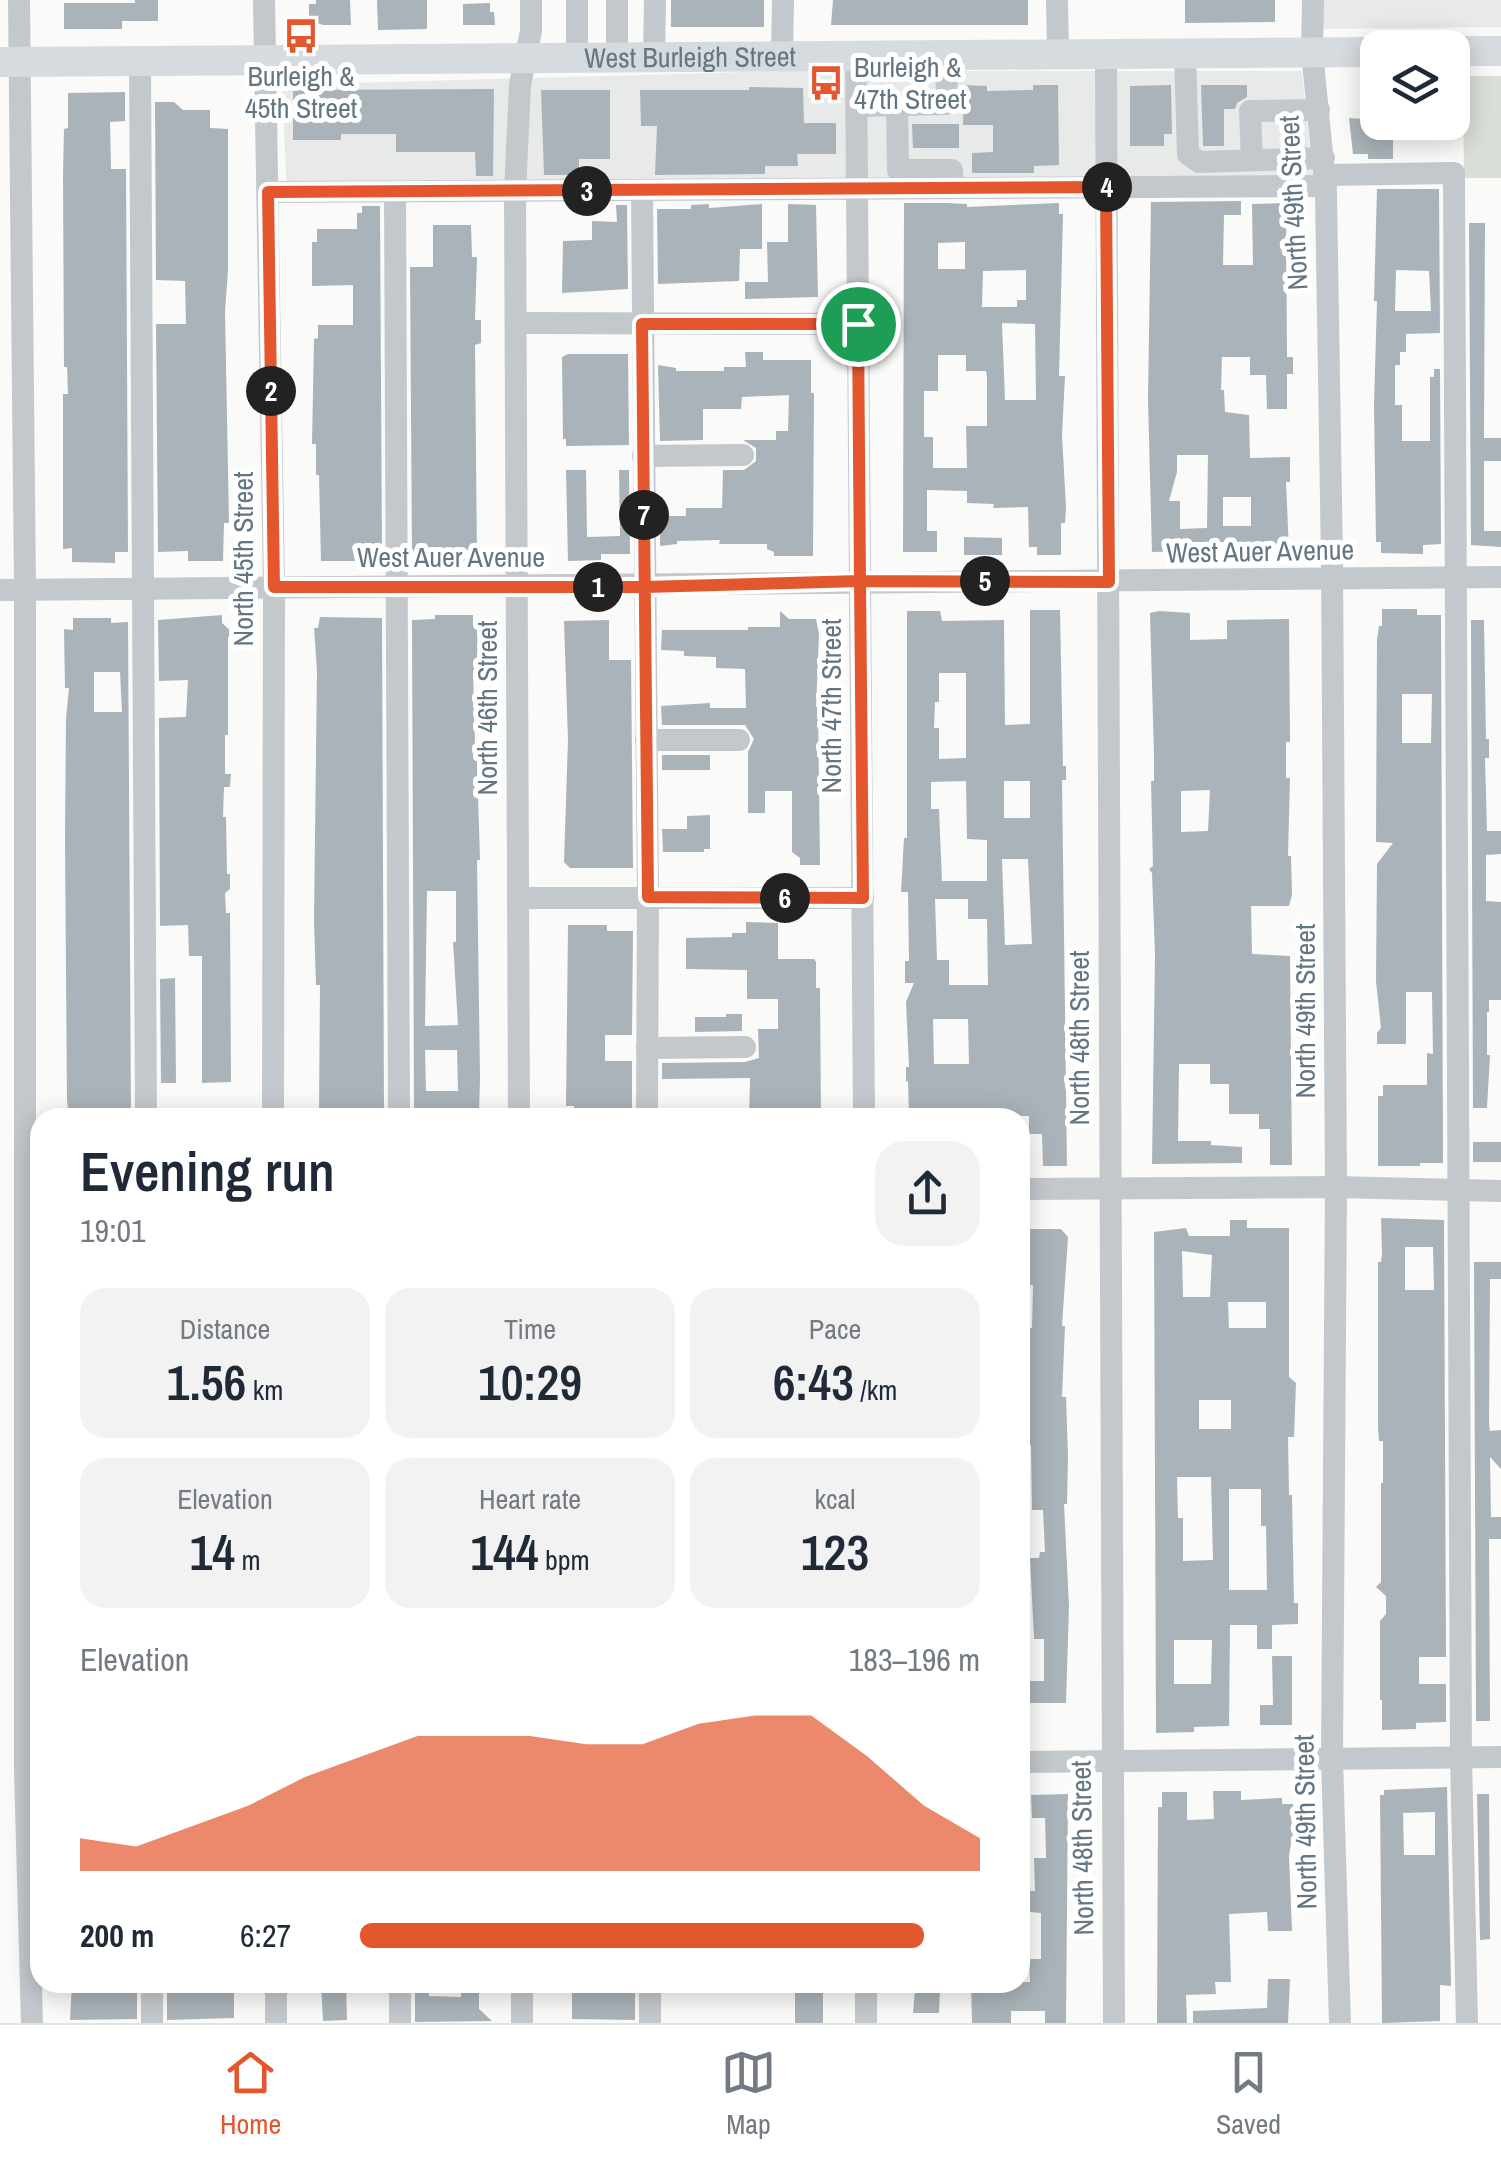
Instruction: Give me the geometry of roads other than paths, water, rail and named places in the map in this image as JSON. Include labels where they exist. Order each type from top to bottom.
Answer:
[{"type":"main road","points":[[1470,51],[1501,51]]},
{"type":"main road","name":"West Burleigh Street","points":[[10,61],[1360,52]]},
{"type":"street","points":[[20,0],[10,61],[25,589],[31,1108]]},
{"type":"street","name":"North 45th Street","points":[[264,0],[274,587],[272,1108]]},
{"type":"street","name":"North 46th Street","points":[[519,1108],[515,192],[520,85],[531,31],[531,0]]},
{"type":"street","points":[[577,56],[578,0]]},
{"type":"street","points":[[617,0],[617,55]]},
{"type":"street","points":[[654,55],[655,0]]},
{"type":"street","points":[[782,54],[783,0]]},
{"type":"street","points":[[1057,0],[1058,54]]},
{"type":"street","name":"North 49th Street","points":[[1312,0],[1312,52],[1325,173],[1332,580],[1336,1188],[1332,1758],[1340,2023]]},
{"type":"street","name":"North 48th Street","points":[[1106,53],[1114,2023]]},
{"type":"street","points":[[1185,53],[1188,154],[1198,162],[1252,160],[1325,173]]},
{"type":"street","points":[[857,106],[947,104],[946,54]]},
{"type":"street","name":"North 47th Street","points":[[856,55],[864,1108]]},
{"type":"street","points":[[140,60],[146,1108]]},
{"type":"street","points":[[897,105],[898,179]]},
{"type":"street","points":[[1252,160],[1250,111],[1319,110]]},
{"type":"street","points":[[268,192],[858,189],[898,179],[953,188],[1106,187],[1325,173],[1454,173],[1461,1757],[1466,2023]]},
{"type":"street","points":[[642,190],[647,1108]]},
{"type":"street","points":[[394,192],[399,1108]]},
{"type":"street","points":[[516,324],[858,324]]},
{"type":"street","points":[[644,456],[743,456]]},
{"type":"street","name":"West Auer Avenue","points":[[0,590],[1501,578]]},
{"type":"street","points":[[646,740],[740,740]]},
{"type":"street","points":[[518,898],[863,898]]},
{"type":"street","points":[[647,1048],[745,1048]]},
{"type":"street","points":[[1030,1190],[1501,1191]]},
{"type":"street","points":[[0,1198],[30,1198]]},
{"type":"street","points":[[1030,1762],[1501,1757]]},
{"type":"street","points":[[0,1771],[30,1770]]},
{"type":"street","points":[[32,1993],[32,2023]]},
{"type":"street","points":[[152,1993],[152,2023]]},
{"type":"street","points":[[276,1993],[276,2023]]},
{"type":"street","points":[[400,1993],[400,2023]]},
{"type":"street","points":[[522,1993],[522,2023]]},
{"type":"street","points":[[650,1993],[650,2023]]},
{"type":"street","points":[[866,1993],[866,2023]]},
{"type":"place","name":"Burleigh & 45th Street","points":[[301,36]]},
{"type":"place","name":"Burleigh & 47th Street","points":[[826,83]]}]
